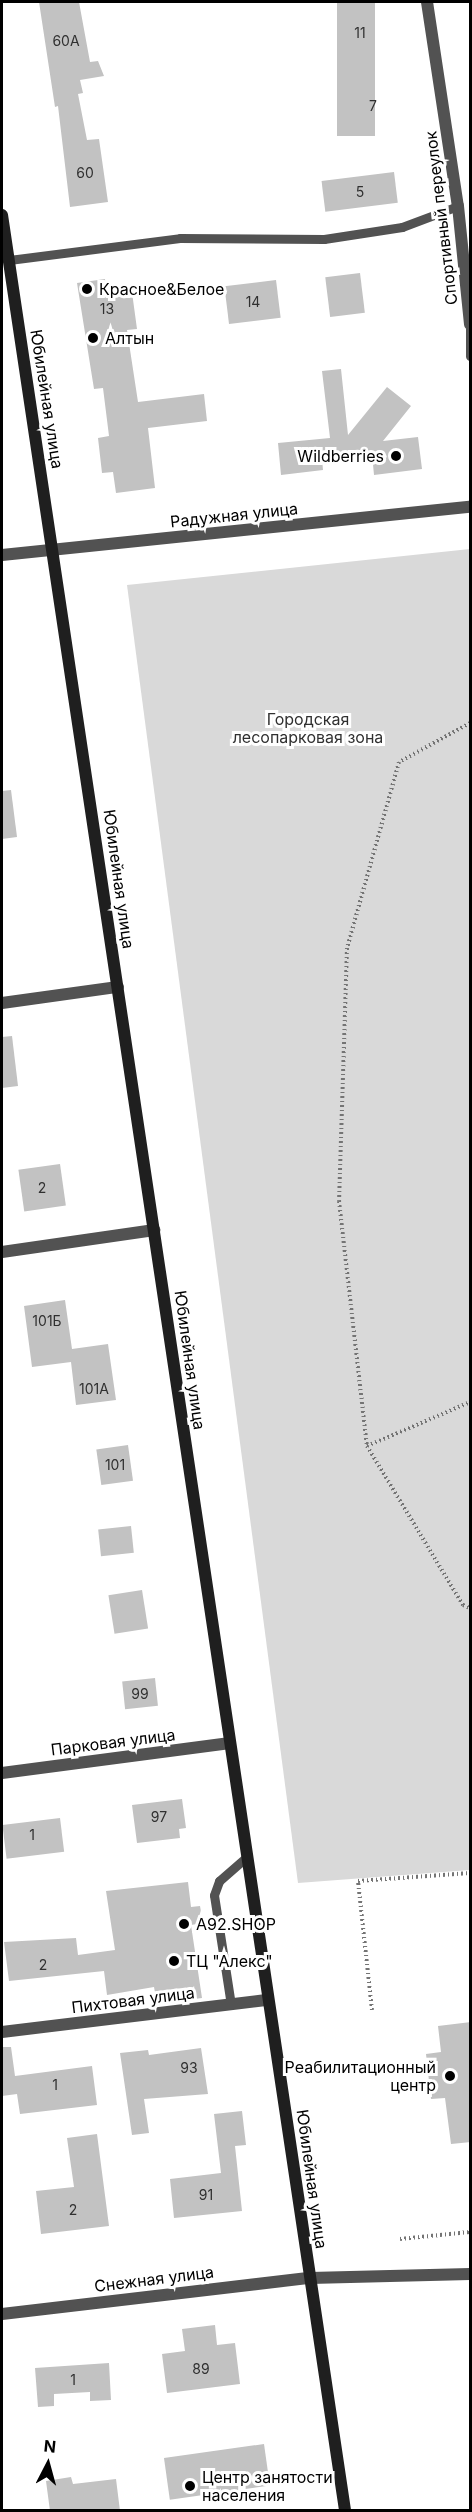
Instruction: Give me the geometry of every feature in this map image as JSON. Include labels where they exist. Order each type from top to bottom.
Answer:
[{"type":"street","name":"Спортивный переулок","points":[[427,2],[458,206],[468,282],[470,324]]},
{"type":"street","name":"Юбилейная улица","points":[[2,215],[54,550],[345,2511]]},
{"type":"street","name":"Радужная улица","points":[[2,555],[471,507]]},
{"type":"street","points":[[2,1003],[118,987]]},
{"type":"street","points":[[2,1252],[154,1230]]},
{"type":"street","name":"Парковая улица","points":[[2,1773],[230,1743]]},
{"type":"street","name":"Пихтовая улица","points":[[2,2032],[268,2000]]},
{"type":"street","name":"Снежная улица","points":[[2,2313],[310,2278],[471,2274]]},
{"type":"lane","points":[[9,260],[180,238],[324,239],[402,227],[458,206]]},
{"type":"lane","points":[[470,324],[471,356]]},
{"type":"lane","points":[[231,2005],[215,1887],[247,1857]]},
{"type":"path","points":[[471,723],[399,762],[347,948],[339,1201],[367,1446],[463,1605],[471,1608]]},
{"type":"path","points":[[367,1446],[471,1402]]},
{"type":"path","points":[[372,2010],[358,1881],[471,1874]]},
{"type":"path","points":[[400,2239],[471,2232]]},
{"type":"green space","name":"Городская лесопарковая зона","points":[[470,549],[470,1870],[298,1883],[127,585]]},
{"type":"building","points":[[39,2],[79,2],[90,62],[98,61],[104,76],[80,80],[83,93],[78,94],[87,140],[99,139],[108,202],[70,207],[58,106],[55,107]]},
{"type":"building","points":[[337,2],[375,2],[375,136],[337,136]]},
{"type":"building","points":[[394,172],[398,203],[325,212],[322,181]]},
{"type":"building","points":[[360,273],[365,313],[330,317],[325,277]]},
{"type":"building","points":[[105,279],[106,289],[131,285],[137,329],[127,330],[138,402],[204,394],[207,421],[148,428],[155,488],[116,493],[113,472],[102,473],[98,438],[109,436],[103,388],[94,389],[77,283]]},
{"type":"building","points":[[276,280],[281,318],[229,324],[224,286]]},
{"type":"building","points":[[341,369],[348,435],[387,387],[411,406],[383,441],[418,437],[422,469],[374,475],[372,454],[322,459],[323,470],[281,475],[278,443],[330,438],[322,371]]},
{"type":"building","points":[[11,790],[17,837],[2,839],[2,791]]},
{"type":"building","points":[[12,1036],[18,1086],[2,1088],[2,1037]]},
{"type":"building","points":[[60,1164],[66,1206],[24,1211],[18,1170]]},
{"type":"building","points":[[65,1300],[72,1349],[108,1344],[116,1400],[76,1405],[71,1362],[32,1367],[24,1306]]},
{"type":"building","points":[[128,1445],[133,1481],[101,1485],[96,1449]]},
{"type":"building","points":[[131,1526],[134,1553],[101,1556],[98,1529]]},
{"type":"building","points":[[142,1590],[148,1629],[115,1634],[108,1595]]},
{"type":"building","points":[[155,1678],[158,1706],[125,1709],[122,1681]]},
{"type":"building","points":[[182,1799],[186,1828],[179,1829],[180,1838],[137,1843],[132,1805]]},
{"type":"building","points":[[60,1818],[64,1852],[7,1859],[2,1825]]},
{"type":"building","points":[[188,1882],[191,1907],[200,1906],[203,1923],[191,1925],[202,1998],[157,2004],[154,1987],[107,1995],[104,1971],[9,1981],[4,1942],[76,1938],[78,1955],[115,1950],[106,1891]]},
{"type":"building","name":"Реабилитационный центр","points":[[471,2022],[471,2142],[451,2144],[445,2098],[431,2099],[426,2054],[441,2052],[438,2026]]},
{"type":"building","points":[[2,2047],[11,2047],[15,2076],[92,2066],[97,2105],[20,2114],[17,2094],[2,2096]]},
{"type":"building","points":[[201,2048],[208,2094],[144,2099],[149,2133],[132,2135],[120,2053],[148,2050],[149,2055]]},
{"type":"building","points":[[242,2111],[246,2145],[235,2146],[242,2211],[174,2218],[170,2179],[221,2173],[214,2114]]},
{"type":"building","points":[[97,2134],[109,2226],[41,2234],[36,2191],[74,2187],[67,2138]]},
{"type":"building","points":[[215,2325],[217,2345],[235,2343],[240,2384],[167,2393],[162,2354],[185,2351],[182,2329]]},
{"type":"building","points":[[109,2363],[111,2400],[90,2401],[90,2392],[54,2394],[54,2406],[38,2407],[35,2368]]},
{"type":"building","points":[[264,2444],[270,2486],[170,2500],[164,2458]]},
{"type":"building","points":[[71,2477],[73,2484],[116,2479],[120,2511],[50,2511],[46,2481]]},
{"type":"place","name":"Красное&Белое","points":[[87,289]]},
{"type":"place","name":"Алтын","points":[[93,338]]},
{"type":"place","name":"Wildberries","points":[[396,456]]},
{"type":"place","name":"A92.SHOP","points":[[184,1924]]},
{"type":"place","name":"ТЦ \"Алекс\"","points":[[174,1961]]},
{"type":"place","name":"Реабилитационный центр","points":[[450,2076]]},
{"type":"place","name":"Центр занятости населения","points":[[190,2486]]}]
